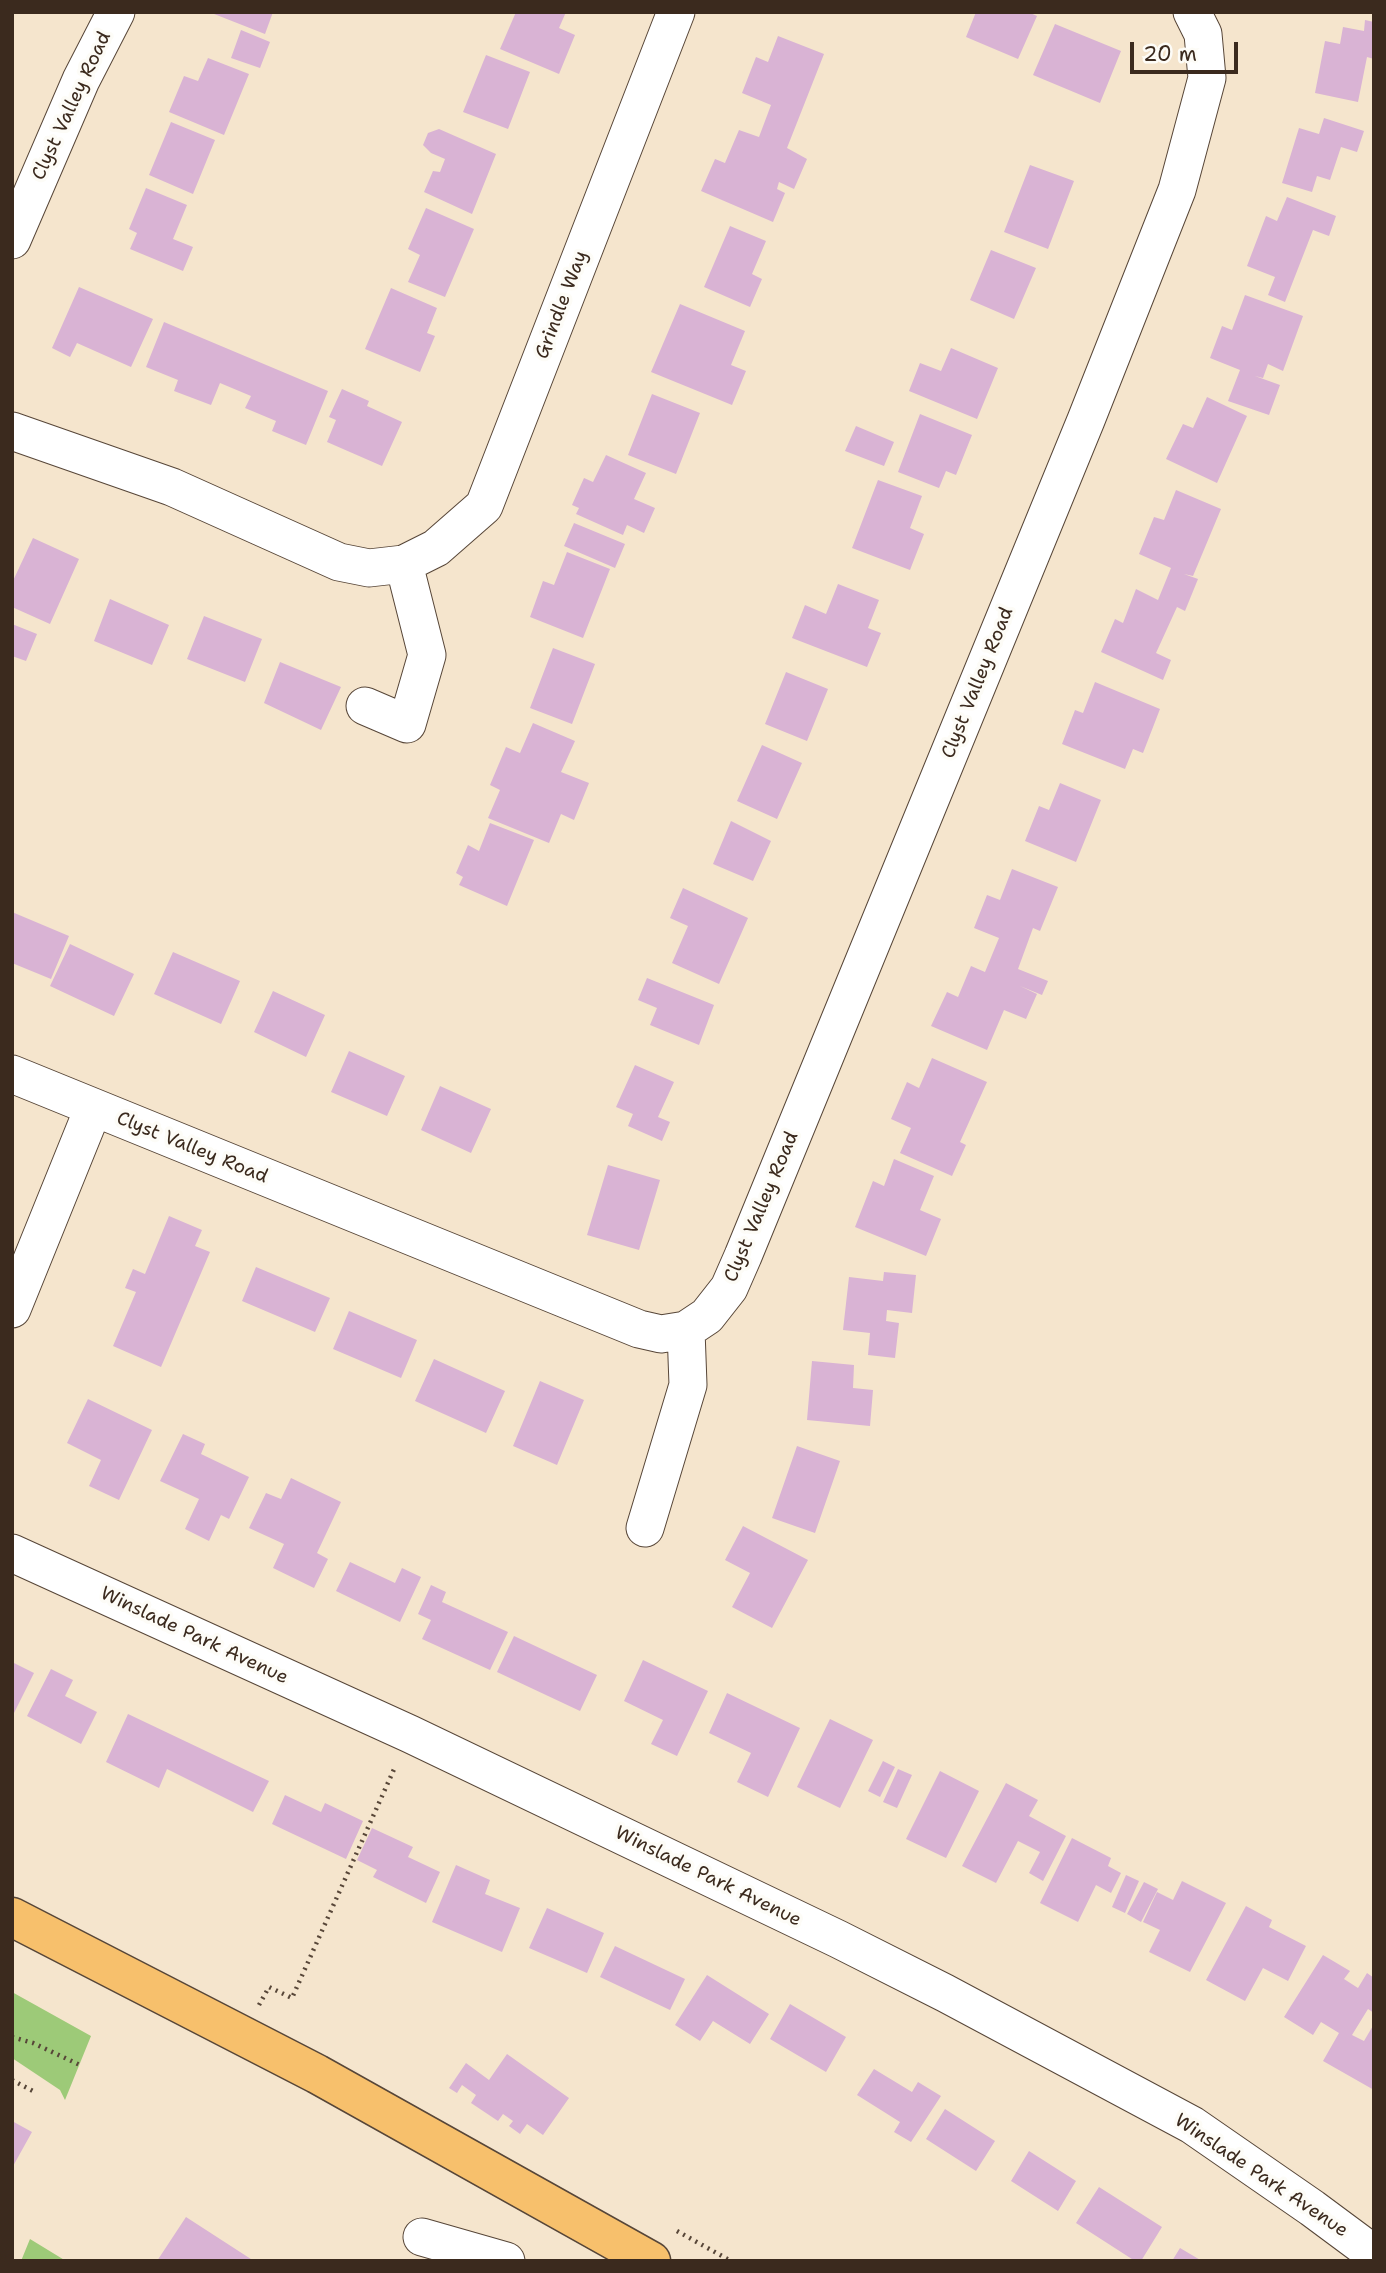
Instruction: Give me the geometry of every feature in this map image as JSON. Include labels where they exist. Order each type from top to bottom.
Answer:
[{"type":"main road","points":[[12,1916],[329,2080],[651,2261]]},
{"type":"street","name":"Clyst Valley Road","points":[[12,240],[81,80],[116,12]]},
{"type":"street","name":"Grindle Way","points":[[12,431],[172,487],[339,562],[369,568],[404,564],[436,548],[484,506],[676,12]]},
{"type":"street","name":"Clyst Valley Road","points":[[12,1074],[639,1329],[661,1334],[686,1330],[707,1316],[729,1288],[743,1256],[1177,190],[1207,78],[1203,34],[1192,12]]},
{"type":"street","points":[[365,706],[420,730],[427,655],[404,564]]},
{"type":"street","points":[[12,1309],[93,1109]]},
{"type":"street","points":[[645,1528],[688,1385],[686,1330]]},
{"type":"street","name":"Winslade Park Avenue","points":[[12,1553],[410,1734],[946,1993],[1180,2119],[1312,2208],[1374,2254]]},
{"type":"street","points":[[422,2237],[506,2261]]},
{"type":"path","points":[[269,1987],[292,1998],[410,1734]]},
{"type":"path","points":[[12,2037],[33,2043],[80,2066]]},
{"type":"path","points":[[12,2080],[33,2091]]},
{"type":"green space","points":[[12,1992],[91,2036],[65,2100],[60,2090],[12,2058]]},
{"type":"green space","points":[[30,2239],[66,2261],[21,2261]]},
{"type":"building","points":[[209,12],[273,12],[265,34]]},
{"type":"building","points":[[516,12],[566,12],[559,28],[575,35],[559,74],[500,49]]},
{"type":"building","points":[[976,12],[1028,12],[1037,16],[1018,59],[966,37]]},
{"type":"building","points":[[1365,20],[1374,22],[1374,59],[1367,57],[1358,102],[1315,93],[1325,41],[1340,44],[1343,27],[1364,31]]},
{"type":"building","points":[[1055,24],[1121,51],[1100,103],[1033,75]]},
{"type":"building","points":[[241,30],[270,42],[260,68],[231,58]]},
{"type":"building","points":[[778,36],[824,54],[787,148],[807,159],[794,189],[779,182],[777,189],[785,193],[773,222],[701,191],[715,159],[725,163],[739,130],[759,137],[771,105],[742,93],[756,57],[768,62]]},
{"type":"building","points":[[486,55],[530,72],[508,129],[463,112]]},
{"type":"building","points":[[208,58],[249,74],[224,135],[169,112],[184,76],[198,81]]},
{"type":"building","points":[[1324,118],[1364,131],[1357,152],[1341,147],[1330,180],[1317,176],[1312,192],[1282,183],[1299,128],[1319,134]]},
{"type":"building","points":[[171,122],[215,140],[193,194],[149,175]]},
{"type":"building","points":[[439,129],[496,154],[472,214],[424,192],[433,171],[440,172],[445,159],[431,153],[423,145],[428,133]]},
{"type":"building","points":[[1030,165],[1074,181],[1048,249],[1004,232]]},
{"type":"building","points":[[146,188],[187,205],[173,239],[193,247],[183,271],[130,249],[137,233],[129,229]]},
{"type":"building","points":[[1287,197],[1336,216],[1329,236],[1313,230],[1285,302],[1268,295],[1275,277],[1247,266],[1266,216],[1277,221]]},
{"type":"building","points":[[426,208],[474,229],[445,297],[408,282],[420,255],[408,249]]},
{"type":"building","points":[[730,226],[766,241],[752,274],[762,279],[750,307],[704,287]]},
{"type":"building","points":[[991,250],[1036,268],[1014,319],[970,300]]},
{"type":"building","points":[[79,287],[153,319],[131,367],[77,343],[70,357],[52,348]]},
{"type":"building","points":[[391,288],[437,308],[427,333],[435,336],[420,372],[365,349]]},
{"type":"building","points":[[1245,295],[1303,316],[1283,371],[1268,364],[1263,378],[1255,376],[1280,385],[1269,415],[1228,401],[1240,370],[1210,358],[1222,326],[1232,330]]},
{"type":"building","points":[[680,304],[745,331],[731,365],[746,371],[732,405],[651,372]]},
{"type":"building","points":[[164,322],[328,391],[306,445],[272,431],[276,421],[245,408],[251,396],[220,383],[211,405],[174,391],[178,380],[146,367]]},
{"type":"building","points":[[951,348],[998,368],[977,419],[909,391],[920,363],[941,371]]},
{"type":"building","points":[[342,389],[369,401],[367,406],[402,422],[382,466],[327,442],[336,420],[329,417]]},
{"type":"building","points":[[652,394],[700,413],[676,474],[628,455]]},
{"type":"building","points":[[1207,397],[1247,416],[1217,483],[1166,459],[1183,424],[1193,428]]},
{"type":"building","points":[[920,414],[972,435],[956,475],[946,471],[939,488],[898,472]]},
{"type":"building","points":[[856,426],[894,442],[884,466],[845,451]]},
{"type":"building","points":[[606,455],[646,473],[634,499],[655,508],[644,533],[627,525],[623,535],[576,514],[579,508],[572,505],[584,478],[593,482]]},
{"type":"building","points":[[878,480],[922,496],[910,528],[924,534],[910,570],[852,548]]},
{"type":"building","points":[[1176,490],[1221,509],[1193,576],[1184,574],[1198,579],[1185,611],[1177,607],[1156,653],[1171,660],[1163,680],[1101,652],[1115,619],[1123,623],[1136,589],[1158,600],[1171,568],[1139,554],[1154,517],[1164,520]]},
{"type":"building","points":[[574,523],[625,544],[615,568],[564,546]]},
{"type":"building","points":[[33,538],[79,559],[50,624],[12,607],[12,583]]},
{"type":"building","points":[[567,552],[610,569],[583,638],[530,617],[543,581],[554,585]]},
{"type":"building","points":[[838,584],[879,600],[868,628],[881,633],[867,667],[792,638],[805,605],[826,614]]},
{"type":"building","points":[[110,599],[169,625],[152,665],[94,641]]},
{"type":"building","points":[[204,616],[262,639],[245,682],[187,659]]},
{"type":"building","points":[[12,624],[37,634],[26,661],[12,656]]},
{"type":"building","points":[[553,648],[595,664],[572,724],[530,708]]},
{"type":"building","points":[[280,662],[341,687],[321,730],[264,703]]},
{"type":"building","points":[[786,672],[828,689],[807,741],[765,724]]},
{"type":"building","points":[[1095,682],[1160,709],[1143,753],[1133,749],[1125,769],[1062,744],[1075,710],[1083,713]]},
{"type":"building","points":[[533,723],[575,741],[561,772],[589,783],[574,820],[561,814],[549,843],[488,818],[500,790],[490,785],[506,747],[520,753]]},
{"type":"building","points":[[762,745],[802,763],[777,819],[737,801]]},
{"type":"building","points":[[1060,783],[1101,800],[1076,862],[1025,841],[1039,806],[1049,810]]},
{"type":"building","points":[[731,821],[771,841],[753,881],[713,864]]},
{"type":"building","points":[[490,823],[534,840],[507,906],[459,885],[463,877],[456,873],[468,845],[479,851]]},
{"type":"building","points":[[1012,869],[1058,887],[1040,931],[1033,928],[1018,969],[1048,981],[1042,995],[1020,986],[1037,994],[1026,1019],[1004,1010],[987,1050],[931,1026],[947,992],[958,997],[971,966],[985,972],[999,938],[974,928],[987,895],[1000,900]]},
{"type":"building","points":[[683,888],[748,918],[719,984],[672,963],[688,926],[670,918]]},
{"type":"building","points":[[12,912],[69,936],[51,979],[12,963]]},
{"type":"building","points":[[70,944],[134,974],[114,1016],[50,986]]},
{"type":"building","points":[[173,952],[240,981],[221,1024],[154,994]]},
{"type":"building","points":[[647,978],[714,1005],[699,1045],[650,1025],[657,1008],[638,1000]]},
{"type":"building","points":[[273,991],[325,1015],[306,1057],[254,1032]]},
{"type":"building","points":[[349,1051],[405,1076],[387,1116],[331,1092]]},
{"type":"building","points":[[932,1058],[987,1082],[960,1142],[966,1145],[952,1176],[900,1153],[911,1128],[891,1119],[907,1082],[919,1088]]},
{"type":"building","points":[[635,1065],[674,1082],[658,1117],[670,1122],[662,1141],[628,1126],[633,1114],[616,1107]]},
{"type":"building","points":[[440,1086],[491,1109],[471,1153],[421,1130]]},
{"type":"building","points":[[894,1159],[934,1176],[920,1210],[941,1219],[926,1256],[855,1227],[873,1181],[884,1186]]},
{"type":"building","points":[[608,1165],[660,1180],[639,1250],[587,1235]]},
{"type":"building","points":[[169,1216],[202,1230],[195,1246],[210,1252],[161,1367],[113,1346],[136,1292],[125,1288],[133,1269],[145,1274]]},
{"type":"building","points":[[256,1267],[330,1298],[315,1332],[242,1301]]},
{"type":"building","points":[[884,1272],[916,1275],[912,1313],[887,1310],[886,1321],[899,1323],[895,1358],[868,1355],[870,1333],[843,1330],[849,1277],[883,1281]]},
{"type":"building","points":[[349,1311],[417,1340],[401,1378],[333,1349]]},
{"type":"building","points":[[434,1359],[505,1391],[486,1433],[415,1401]]},
{"type":"building","points":[[812,1361],[854,1365],[853,1388],[873,1390],[870,1426],[807,1420]]},
{"type":"building","points":[[540,1381],[584,1400],[557,1465],[513,1446]]},
{"type":"building","points":[[88,1399],[152,1430],[119,1500],[89,1486],[101,1460],[67,1443]]},
{"type":"building","points":[[183,1434],[205,1444],[201,1454],[249,1477],[229,1519],[221,1515],[209,1541],[185,1529],[199,1499],[160,1481]]},
{"type":"building","points":[[797,1446],[840,1461],[815,1533],[772,1518]]},
{"type":"building","points":[[291,1478],[341,1502],[317,1553],[328,1559],[314,1588],[273,1568],[284,1544],[249,1528],[266,1493],[281,1499]]},
{"type":"building","points":[[743,1526],[808,1560],[772,1628],[732,1607],[750,1573],[725,1560]]},
{"type":"building","points":[[350,1562],[395,1583],[402,1568],[421,1577],[400,1622],[336,1591]]},
{"type":"building","points":[[431,1585],[446,1592],[442,1602],[508,1632],[490,1670],[422,1639],[431,1620],[418,1614]]},
{"type":"building","points":[[514,1636],[597,1675],[580,1711],[497,1672]]},
{"type":"building","points":[[643,1660],[708,1691],[677,1756],[651,1744],[663,1720],[624,1701]]},
{"type":"building","points":[[12,1662],[34,1673],[12,1717]]},
{"type":"building","points":[[51,1669],[73,1680],[65,1696],[97,1712],[81,1744],[27,1716]]},
{"type":"building","points":[[727,1693],[800,1728],[768,1797],[737,1782],[751,1753],[709,1733]]},
{"type":"building","points":[[128,1714],[269,1781],[253,1812],[167,1769],[159,1788],[106,1762]]},
{"type":"building","points":[[830,1719],[873,1740],[840,1808],[797,1787]]},
{"type":"building","points":[[883,1761],[895,1767],[880,1797],[868,1791]]},
{"type":"building","points":[[898,1769],[912,1775],[897,1808],[883,1802]]},
{"type":"building","points":[[940,1771],[979,1791],[946,1858],[906,1839]]},
{"type":"building","points":[[1006,1783],[1038,1800],[1029,1816],[1066,1836],[1043,1881],[1029,1873],[1040,1852],[1018,1841],[996,1883],[962,1866]]},
{"type":"building","points":[[285,1795],[321,1812],[325,1803],[363,1821],[346,1859],[272,1824]]},
{"type":"building","points":[[372,1828],[413,1847],[408,1857],[440,1872],[426,1903],[373,1877],[377,1870],[357,1860]]},
{"type":"building","points":[[1072,1838],[1111,1858],[1108,1866],[1121,1873],[1111,1893],[1096,1885],[1078,1922],[1040,1903]]},
{"type":"building","points":[[456,1865],[490,1880],[485,1894],[520,1908],[502,1952],[432,1922]]},
{"type":"building","points":[[1126,1875],[1139,1881],[1125,1913],[1112,1907]]},
{"type":"building","points":[[1182,1881],[1226,1903],[1190,1972],[1149,1952],[1160,1930],[1143,1922],[1157,1892],[1173,1900]]},
{"type":"building","points":[[1144,1882],[1158,1889],[1141,1922],[1127,1914]]},
{"type":"building","points":[[1246,1906],[1272,1920],[1269,1927],[1306,1946],[1288,1981],[1263,1968],[1245,2001],[1206,1980]]},
{"type":"building","points":[[547,1908],[604,1933],[587,1973],[529,1948]]},
{"type":"building","points":[[615,1946],[685,1979],[670,2010],[600,1977]]},
{"type":"building","points":[[1323,1955],[1350,1971],[1344,1979],[1358,1988],[1367,1973],[1374,1978],[1374,2013],[1368,2009],[1352,2035],[1364,2041],[1374,2024],[1374,2090],[1323,2061],[1339,2033],[1321,2022],[1313,2035],[1284,2017]]},
{"type":"building","points":[[707,1975],[769,2014],[750,2044],[713,2021],[700,2041],[675,2025]]},
{"type":"building","points":[[790,2004],[846,2037],[826,2072],[770,2039]]},
{"type":"building","points":[[507,2054],[569,2098],[543,2135],[527,2124],[520,2134],[509,2126],[513,2121],[503,2114],[498,2121],[471,2103],[476,2095],[462,2085],[457,2093],[449,2088],[466,2063],[489,2080]]},
{"type":"building","points":[[874,2069],[912,2092],[918,2082],[941,2096],[911,2142],[894,2132],[900,2122],[857,2095]]},
{"type":"building","points":[[945,2109],[995,2141],[976,2171],[926,2139]]},
{"type":"building","points":[[12,2121],[32,2132],[12,2168]]},
{"type":"building","points":[[1029,2151],[1076,2181],[1058,2211],[1011,2181]]},
{"type":"building","points":[[1099,2187],[1162,2227],[1141,2261],[1135,2261],[1076,2223]]},
{"type":"building","points":[[186,2217],[254,2261],[157,2261]]},
{"type":"building","points":[[1180,2248],[1202,2261],[1172,2261]]}]
